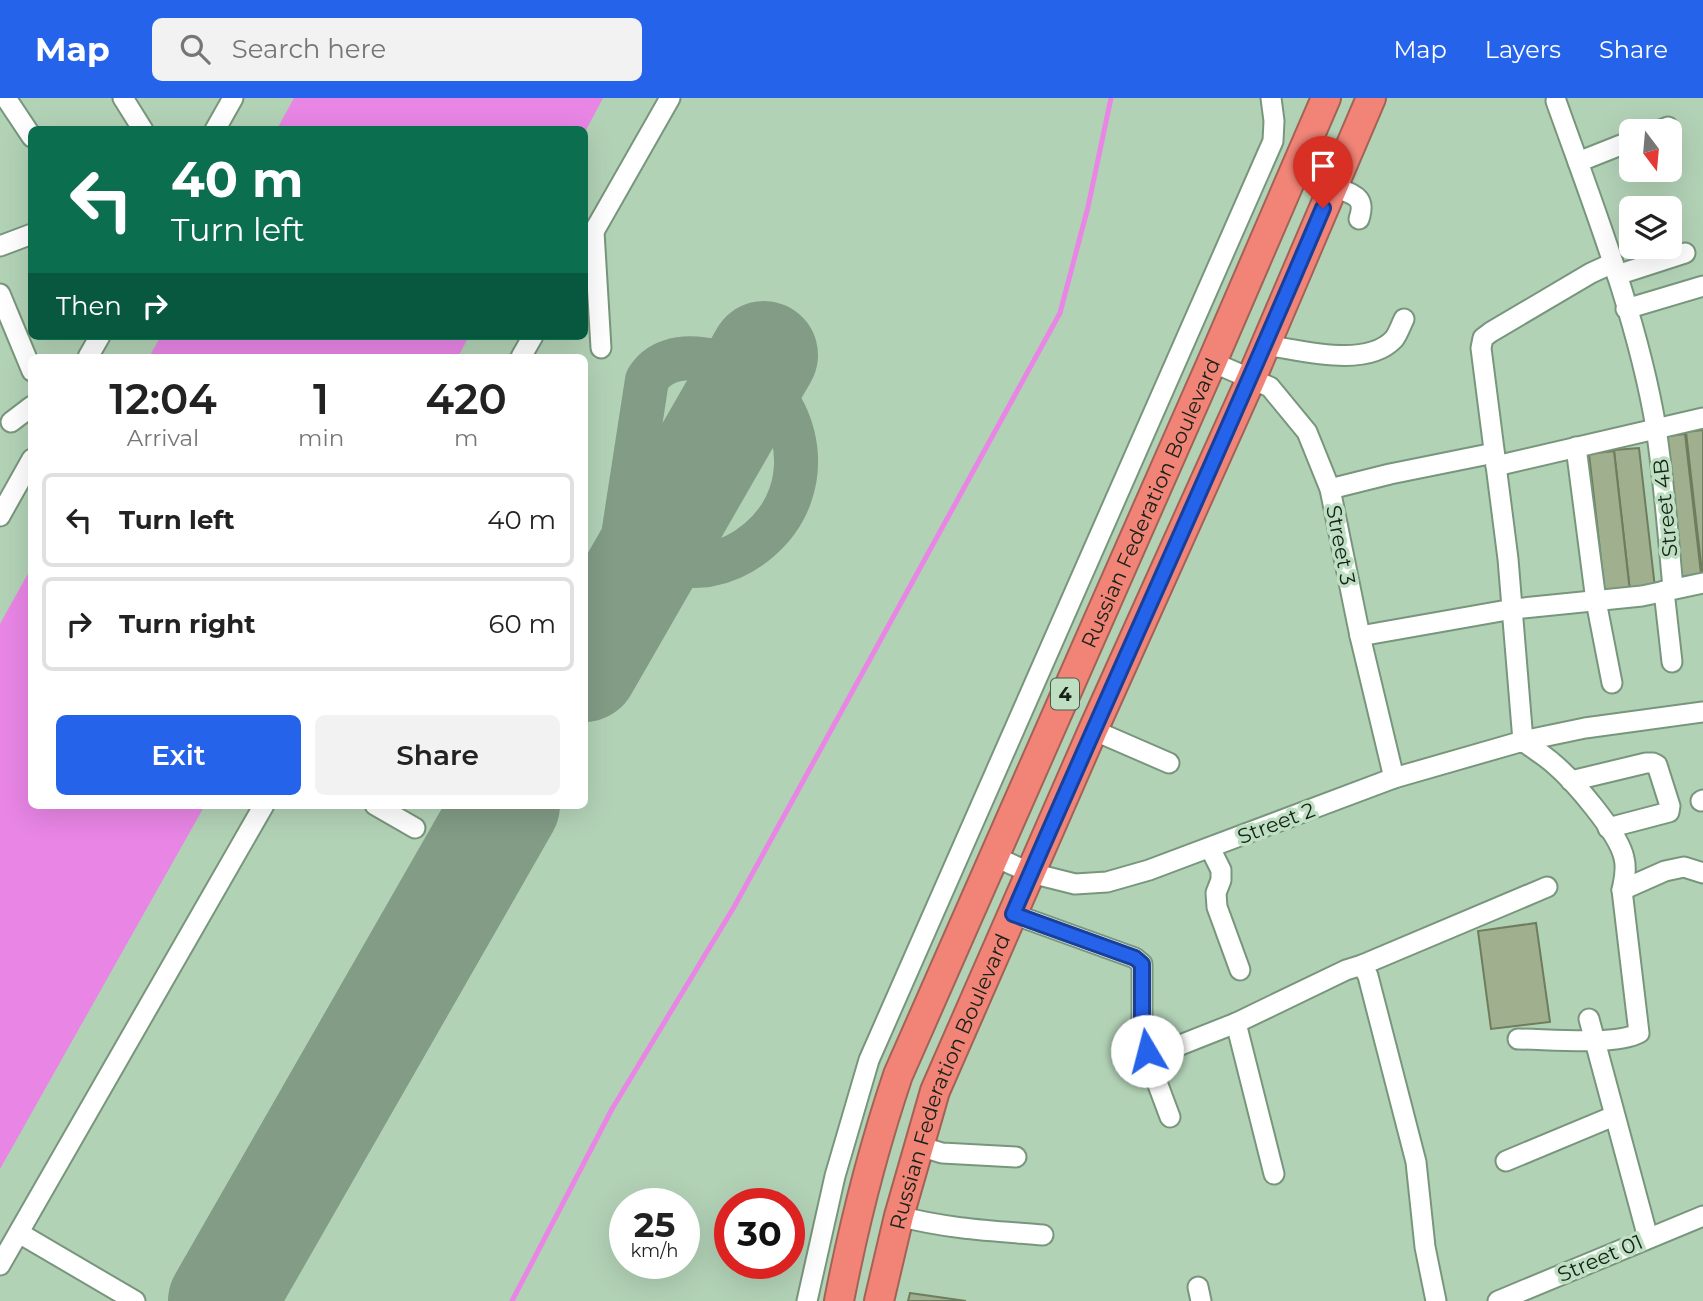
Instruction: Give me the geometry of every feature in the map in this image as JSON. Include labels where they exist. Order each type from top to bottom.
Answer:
[{"type":"highway","name":"Russian Federation Boulevard","points":[[839,1301],[862,1194],[878,1133],[898,1075],[1326,98]]},
{"type":"highway","name":"Russian Federation Boulevard","points":[[879,1301],[899,1216],[935,1091],[1251,379],[1371,98]]},
{"type":"street","points":[[6,98],[28,131]]},
{"type":"street","points":[[123,98],[140,126]]},
{"type":"street","points":[[217,126],[233,98]]},
{"type":"street","points":[[601,348],[589,241],[670,98]]},
{"type":"street","points":[[807,1301],[835,1176],[869,1060],[1273,141],[1271,98]]},
{"type":"street","name":"Street 4B","points":[[1555,99],[1615,269],[1656,428],[1672,662]]},
{"type":"street","points":[[1578,162],[1619,146]]},
{"type":"street","points":[[1333,186],[1359,198],[1362,204],[1359,219]]},
{"type":"street","points":[[0,246],[28,236]]},
{"type":"street","points":[[1518,1039],[1593,1040],[1631,1037],[1639,1032],[1622,890],[1626,874],[1618,842],[1571,781],[1554,764],[1523,741],[1513,610],[1481,348],[1483,338],[1591,273],[1685,253]]},
{"type":"street","points":[[1626,309],[1703,286]]},
{"type":"street","points":[[0,294],[25,336],[29,354]]},
{"type":"street","points":[[1265,345],[1352,357],[1380,349],[1395,338],[1404,319]]},
{"type":"street","name":"Street 3","points":[[1212,362],[1270,387],[1307,432],[1330,489],[1360,636],[1394,778]]},
{"type":"street","points":[[11,422],[28,409]]},
{"type":"street","points":[[1330,489],[1390,474],[1576,447],[1703,418]]},
{"type":"street","points":[[1576,447],[1596,601],[1612,684]]},
{"type":"street","points":[[0,516],[28,466]]},
{"type":"street","points":[[1360,636],[1513,610],[1596,601],[1703,583]]},
{"type":"street","name":"Street 2","points":[[993,856],[1031,873],[1075,884],[1107,882],[1210,848],[1394,778],[1523,741],[1585,728],[1703,712]]},
{"type":"street","points":[[1093,730],[1169,763]]},
{"type":"street","points":[[1571,781],[1646,763],[1653,762],[1657,765],[1670,807],[1669,812],[1608,828]]},
{"type":"street","points":[[0,1265],[262,809]]},
{"type":"street","points":[[381,809],[415,828]]},
{"type":"street","points":[[1210,848],[1221,870],[1221,880],[1216,893],[1217,907],[1240,970]]},
{"type":"street","points":[[1622,890],[1665,871],[1684,867],[1703,873]]},
{"type":"street","points":[[1147,1051],[1156,1055],[1236,1024],[1346,970],[1547,887]]},
{"type":"street","points":[[1013,914],[1135,958],[1142,964],[1142,1042],[1170,1117]]},
{"type":"street","points":[[1362,965],[1368,976],[1416,1162],[1425,1247],[1436,1301]]},
{"type":"street","points":[[1589,1019],[1648,1238]]},
{"type":"street","points":[[1236,1024],[1273,1174]]},
{"type":"street","points":[[1506,1161],[1614,1116]]},
{"type":"street","points":[[919,1146],[942,1153],[1016,1157]]},
{"type":"street","points":[[899,1216],[962,1229],[1044,1235]]},
{"type":"street","name":"Street 01","points":[[1497,1301],[1703,1216]]},
{"type":"street","points":[[19,1233],[135,1301]]},
{"type":"shaded area","points":[[294,98],[603,98],[588,126],[279,126]]},
{"type":"shaded area","points":[[159,340],[467,340],[460,354],[151,354]]},
{"type":"shaded area","points":[[28,573],[28,809],[203,809],[0,1169],[0,624]]},
{"type":"building","points":[[1703,430],[1703,572],[1702,572],[1686,432]]},
{"type":"building","points":[[1685,434],[1701,574],[1677,577],[1661,437]]},
{"type":"building","points":[[1639,448],[1655,588],[1630,591],[1614,450]]},
{"type":"building","points":[[1614,451],[1630,592],[1605,594],[1589,454]]},
{"type":"building","points":[[1536,923],[1550,1022],[1491,1029],[1478,931]]},
{"type":"building","points":[[910,1293],[966,1301],[908,1301]]},
{"type":"waterway","points":[[512,1301],[612,1109],[734,907],[1060,313],[1088,207],[1111,98]]},
{"type":"taxiway","points":[[605,633],[647,380],[657,368],[670,361],[702,359],[735,368],[761,384],[781,407],[788,421],[793,435],[796,466],[785,508],[769,531],[747,549],[708,565],[676,567],[666,571],[645,586],[614,616]]},
{"type":"runway","points":[[588,661],[764,355]]},
{"type":"runway","points":[[222,1301],[504,809]]},
{"type":"route","points":[[1147,1051],[1142,1042],[1142,964],[1135,958],[1013,914],[1251,379],[1323,208]]}]
